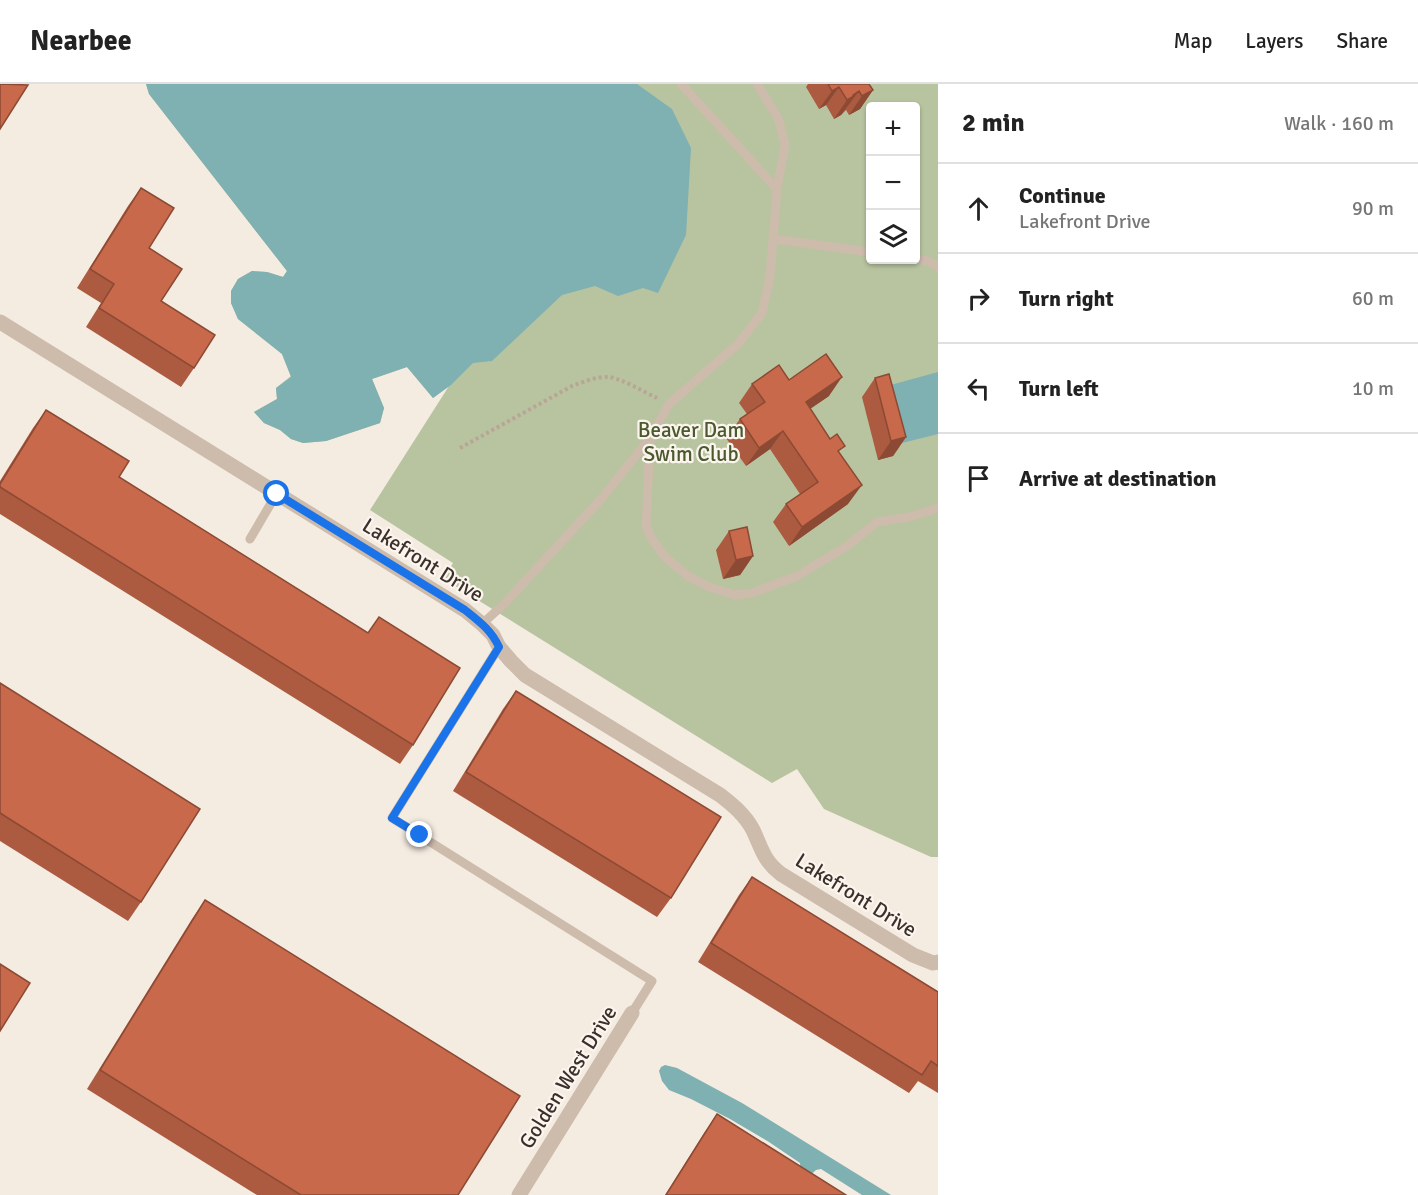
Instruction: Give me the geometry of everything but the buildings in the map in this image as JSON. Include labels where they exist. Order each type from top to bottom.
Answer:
[{"type":"street","name":"Lakefront Drive","points":[[0,322],[465,610],[493,635],[499,647],[525,675],[720,795],[740,811],[771,866],[781,874],[913,955],[933,963],[938,962]]},
{"type":"street","name":"Golden West Drive","points":[[519,1195],[632,1013]]},
{"type":"lane","points":[[681,84],[777,189]]},
{"type":"lane","points":[[482,624],[504,604],[602,498],[650,438],[669,404],[738,344],[762,313],[770,278],[777,189],[785,144],[778,118],[757,84]]},
{"type":"lane","points":[[774,239],[866,251]]},
{"type":"lane","points":[[920,260],[928,261],[938,267]]},
{"type":"lane","points":[[650,438],[646,526],[652,539],[665,557],[688,576],[709,587],[735,595],[752,593],[797,576],[847,546],[877,522],[909,517],[938,508]]},
{"type":"lane","points":[[250,539],[277,494]]},
{"type":"lane","name":"Golden West Drive","points":[[499,647],[392,818],[652,981],[632,1013]]},
{"type":"path","points":[[460,448],[572,386],[589,381],[609,377],[669,404]]},
{"type":"green space","name":"Beaver Dam Swim Club","points":[[146,84],[938,84],[938,857],[931,857],[824,809],[797,769],[772,783],[444,579],[453,563],[370,510],[449,386],[433,398],[407,367],[372,379],[384,408],[380,423],[326,441],[303,443],[291,439],[280,430],[264,423],[254,412],[277,399],[276,388],[291,376],[282,354],[238,319],[231,303],[231,291],[238,279],[252,271],[267,272],[283,277],[287,271],[149,94]]},
{"type":"water","points":[[146,84],[637,84],[672,109],[691,148],[686,235],[658,293],[643,288],[618,296],[595,286],[562,295],[492,361],[473,363],[451,385],[433,398],[407,367],[372,379],[384,408],[380,423],[326,441],[303,443],[291,439],[280,430],[264,423],[254,412],[277,399],[276,388],[291,377],[282,354],[238,319],[231,303],[231,291],[238,279],[252,271],[267,272],[283,277],[287,271],[149,94]]},
{"type":"water","points":[[938,372],[938,434],[902,443],[887,386]]},
{"type":"water","points":[[665,1065],[677,1068],[742,1103],[891,1195],[862,1195],[821,1169],[816,1170],[807,1178],[801,1173],[800,1163],[769,1142],[730,1119],[669,1090],[662,1081],[659,1071]]},
{"type":"route","points":[[277,494],[465,610],[493,635],[499,647],[392,818],[420,835]]}]
